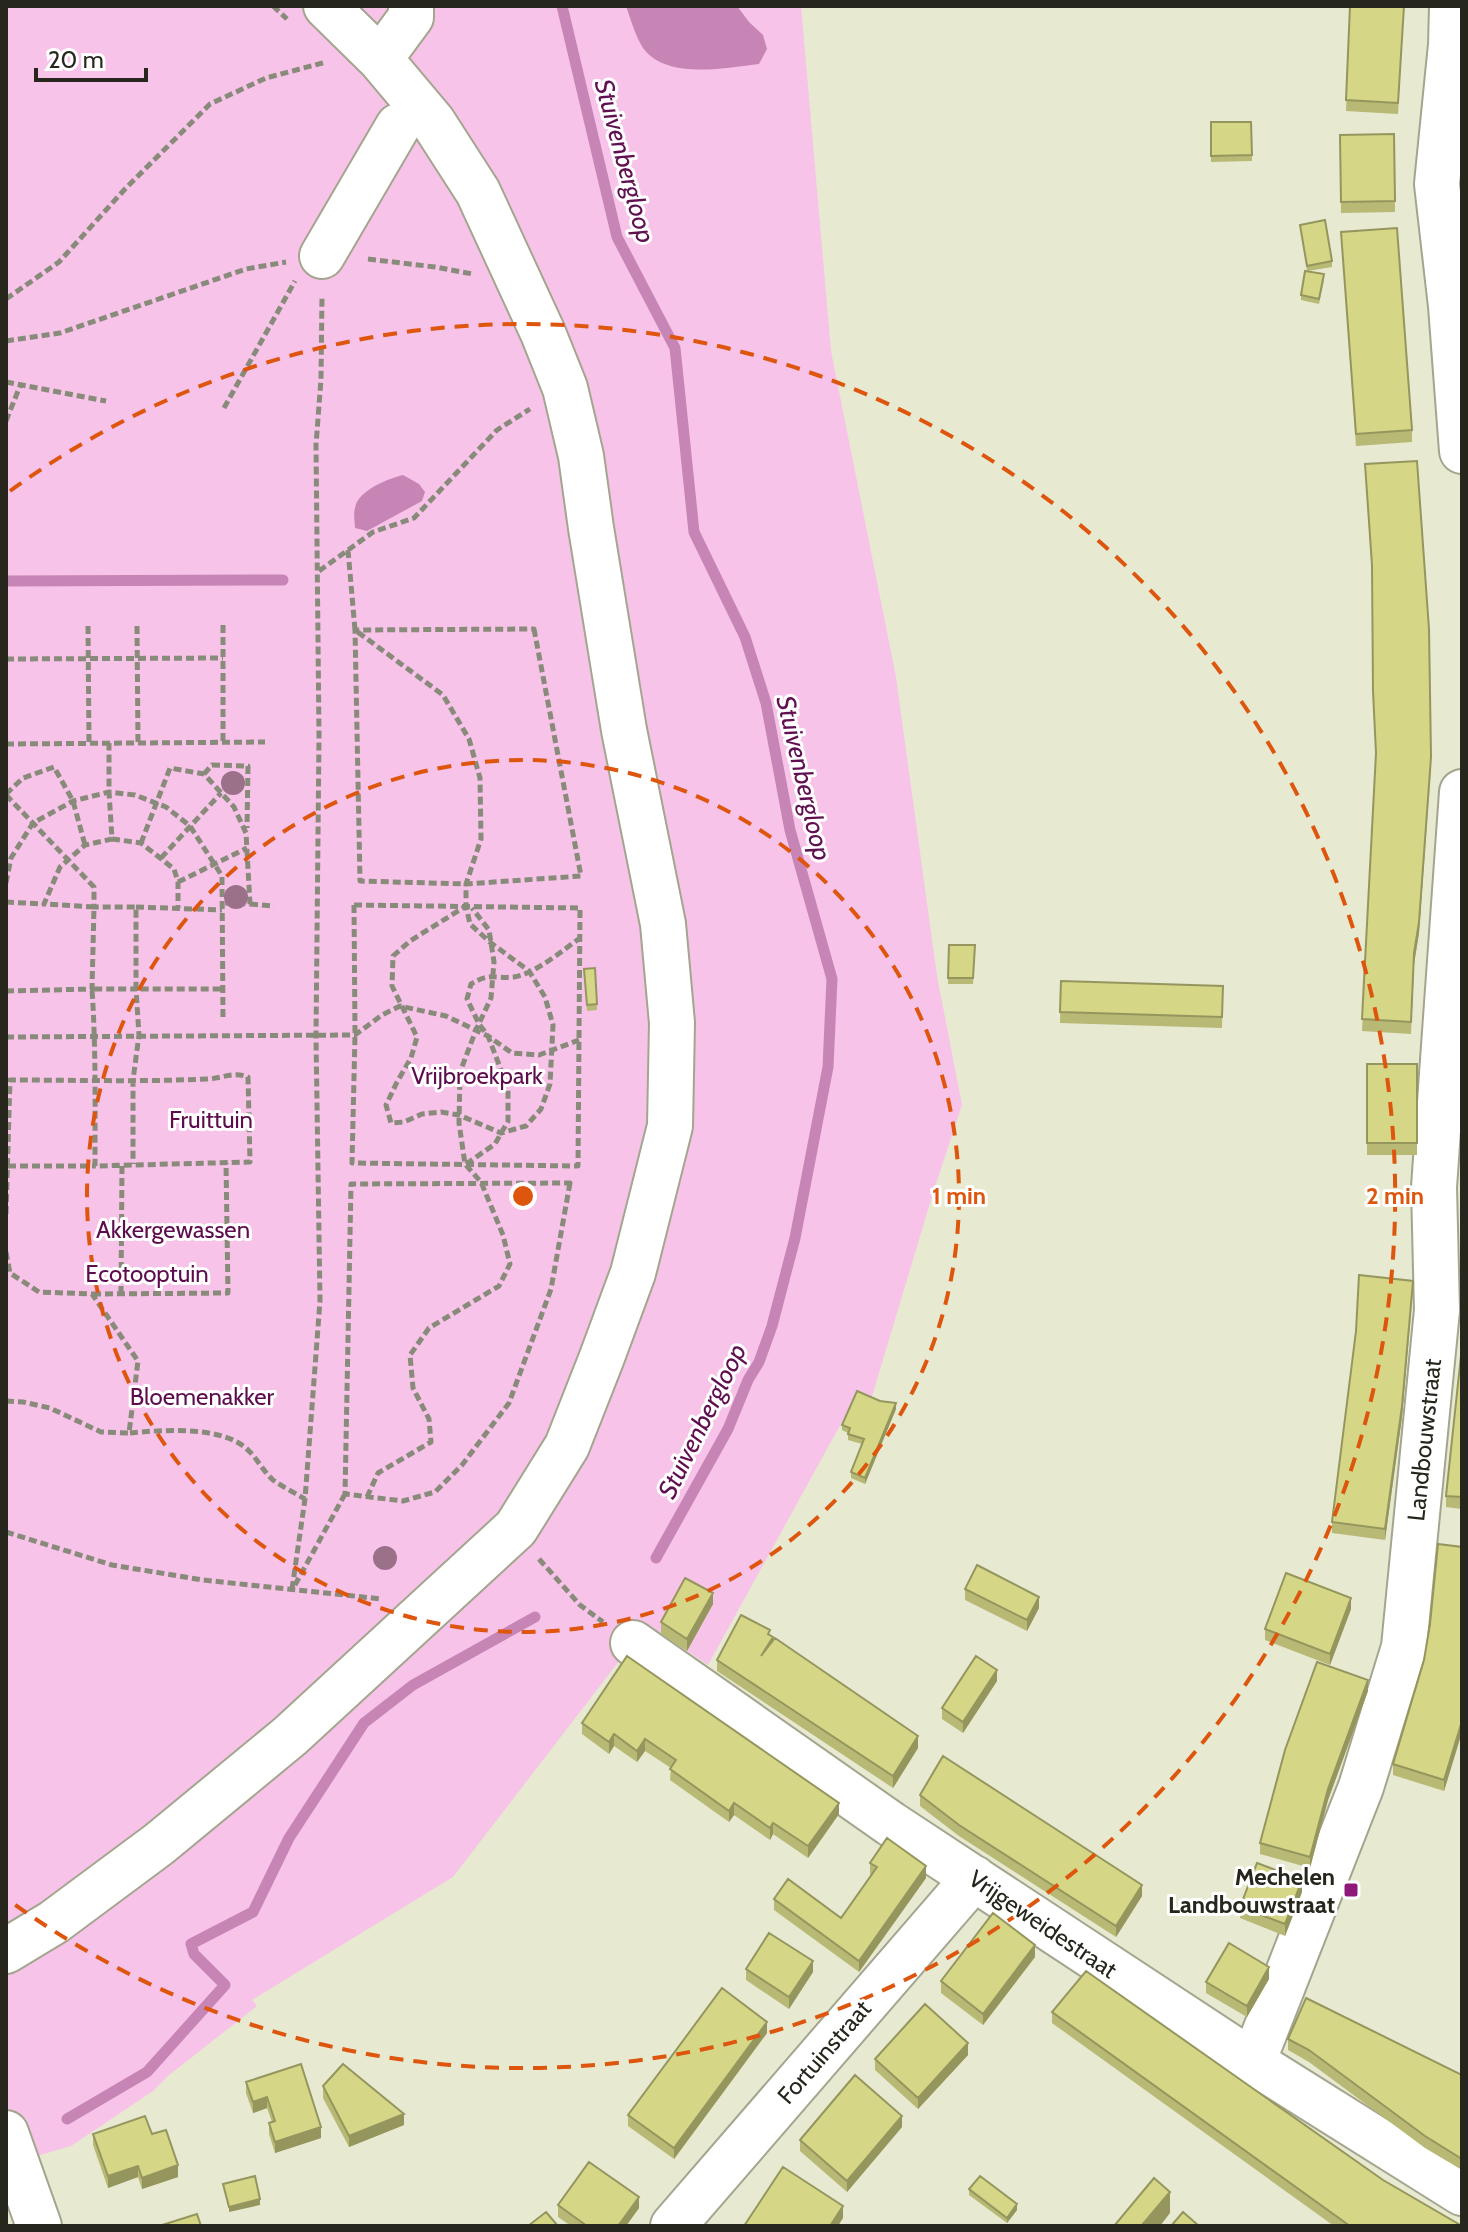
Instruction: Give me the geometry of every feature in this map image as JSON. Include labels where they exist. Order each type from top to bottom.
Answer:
[{"type":"street","points":[[6,1951],[54,1922],[159,1844],[290,1736],[516,1528],[567,1446],[633,1273],[670,1126],[672,1023],[663,924],[624,730],[581,456],[565,388],[478,192],[433,122],[380,59],[326,6]]},
{"type":"street","points":[[380,59],[411,17],[411,6]]},
{"type":"street","points":[[1452,6],[1437,184],[1451,306],[1462,451]]},
{"type":"street","points":[[314,258],[398,126]]},
{"type":"street","name":"Landbouwstraat","points":[[1253,2062],[1361,1787],[1404,1647],[1437,1310],[1434,1187],[1462,792]]},
{"type":"street","name":"Vrijgeweidestraat","points":[[633,1643],[891,1824],[1253,2062],[1462,2193]]},
{"type":"street","name":"Fortuinstraat","points":[[673,2226],[974,1878]]},
{"type":"street","points":[[6,2133],[39,2226]]},
{"type":"path","points":[[6,299],[59,262],[125,189],[210,104],[266,78],[329,61]]},
{"type":"path","points":[[224,408],[314,258]]},
{"type":"path","points":[[292,1589],[305,1499],[320,1301],[316,1037],[316,445],[321,379],[314,258]]},
{"type":"path","points":[[6,341],[60,333],[246,269],[314,258],[395,261],[481,276],[476,263]]},
{"type":"path","points":[[6,382],[106,401]]},
{"type":"path","points":[[6,421],[20,386]]},
{"type":"path","points":[[318,571],[373,532],[414,518],[497,430],[530,409],[533,422]]},
{"type":"path","points":[[348,550],[355,630],[360,881],[466,884],[581,876],[534,629],[355,630]]},
{"type":"path","points":[[223,625],[223,743]]},
{"type":"path","points":[[88,626],[89,743]]},
{"type":"path","points":[[137,626],[138,743]]},
{"type":"path","points":[[355,630],[443,695],[469,739],[480,778],[481,839],[466,884],[469,907],[470,924],[529,971],[545,997],[553,1025],[550,1084],[541,1109],[526,1126],[501,1133],[459,1115],[441,1112],[391,1123],[386,1105],[411,1058],[417,1037],[392,986],[393,956],[410,941],[469,907]]},
{"type":"path","points":[[6,659],[223,658]]},
{"type":"path","points":[[6,744],[265,742]]},
{"type":"path","points":[[109,743],[112,839]]},
{"type":"path","points":[[204,774],[212,765],[248,766],[246,833],[250,904]]},
{"type":"path","points":[[85,845],[73,801],[54,767],[23,778],[6,795],[94,887],[95,1166]]},
{"type":"path","points":[[141,843],[170,768],[204,774],[234,807],[246,833]]},
{"type":"path","points":[[6,883],[11,858],[33,823],[73,801],[109,792],[135,795],[166,807],[190,826],[222,876],[223,1020]]},
{"type":"path","points":[[161,858],[221,793]]},
{"type":"path","points":[[44,904],[60,867],[85,845],[112,839],[141,843],[174,869],[178,882],[178,908]]},
{"type":"path","points":[[178,882],[247,848]]},
{"type":"path","points":[[6,902],[94,907],[274,906]]},
{"type":"path","points":[[354,905],[580,908],[580,938],[578,1166],[352,1163],[354,905]]},
{"type":"path","points":[[133,1164],[133,1080],[139,1035],[136,907]]},
{"type":"path","points":[[367,1497],[378,1473],[431,1442],[429,1419],[413,1388],[410,1355],[429,1328],[499,1286],[510,1264],[503,1235],[481,1182],[465,1164],[459,1115],[460,1072],[491,998],[494,962],[489,930],[469,907]]},
{"type":"path","points":[[477,1027],[467,999],[471,984],[493,975],[515,977],[580,938]]},
{"type":"path","points":[[6,991],[222,989]]},
{"type":"path","points":[[6,1037],[355,1035],[400,1006],[446,1016],[477,1027],[512,1053],[539,1055],[579,1040]]},
{"type":"path","points":[[465,1164],[495,1144],[508,1121],[508,1088],[488,1036]]},
{"type":"path","points":[[6,1214],[10,1080],[210,1079],[239,1073],[248,1077],[250,1162],[8,1166]]},
{"type":"path","points":[[6,1252],[10,1273],[39,1292],[228,1293],[226,1163]]},
{"type":"path","points":[[121,1294],[122,1165]]},
{"type":"path","points":[[292,1589],[345,1494],[351,1184],[570,1183],[551,1289],[509,1403],[462,1465],[435,1492],[403,1501],[345,1494]]},
{"type":"path","points":[[92,1294],[138,1361],[129,1433]]},
{"type":"path","points":[[6,1401],[50,1408],[101,1432],[196,1432],[229,1438],[248,1449],[271,1479],[305,1499]]},
{"type":"path","points":[[516,1528],[549,1572],[580,1605],[633,1643]]},
{"type":"path","points":[[6,1532],[112,1565],[203,1580],[394,1600]]},
{"type":"green space","name":"Vrijbroekpark","points":[[6,6],[801,6],[831,351],[896,677],[937,976],[962,1105],[858,1443],[843,1420],[708,1665],[649,1625],[453,1877],[252,2000],[257,2006],[153,2091],[71,2146],[6,2165]]},
{"type":"shaded area","points":[[626,6],[737,6],[763,35],[767,49],[759,64],[697,70],[666,65],[643,48]]},
{"type":"shaded area","points":[[403,475],[419,484],[425,492],[422,501],[367,531],[355,528],[354,510],[362,496],[382,482]]},
{"type":"building","points":[[1350,6],[1404,6],[1398,103],[1346,100]]},
{"type":"building","points":[[1211,122],[1251,122],[1252,155],[1211,156]]},
{"type":"building","points":[[1394,134],[1395,201],[1341,202],[1340,135]]},
{"type":"building","points":[[1325,220],[1332,261],[1307,266],[1300,225]]},
{"type":"building","points":[[1397,228],[1412,430],[1356,434],[1341,232]]},
{"type":"building","points":[[1305,271],[1324,274],[1319,299],[1301,295]]},
{"type":"building","points":[[1417,461],[1429,629],[1431,757],[1411,1022],[1362,1019],[1376,753],[1372,565],[1365,464]]},
{"type":"building","points":[[949,945],[975,945],[973,978],[948,978]]},
{"type":"building","points":[[595,968],[597,1004],[587,1005],[584,969]]},
{"type":"building","points":[[1061,981],[1223,986],[1222,1017],[1060,1012]]},
{"type":"building","points":[[1367,1064],[1417,1064],[1417,1143],[1367,1143]]},
{"type":"building","points":[[1359,1275],[1413,1281],[1402,1406],[1385,1529],[1332,1522],[1356,1331]]},
{"type":"building","points":[[1462,1346],[1462,1497],[1446,1496]]},
{"type":"building","points":[[857,1391],[880,1401],[896,1403],[865,1478],[851,1472],[864,1439],[848,1434],[850,1428],[842,1425]]},
{"type":"building","points":[[1438,1544],[1462,1547],[1462,1721],[1444,1780],[1393,1764],[1424,1660]]},
{"type":"building","points":[[977,1565],[1039,1597],[1027,1620],[965,1589]]},
{"type":"building","points":[[1286,1573],[1351,1598],[1330,1654],[1265,1629]]},
{"type":"building","points":[[685,1578],[713,1593],[687,1639],[661,1622]]},
{"type":"building","points":[[741,1615],[770,1630],[768,1634],[773,1637],[761,1656],[775,1638],[918,1736],[893,1776],[717,1660]]},
{"type":"building","points":[[627,1656],[839,1803],[808,1846],[773,1823],[770,1828],[734,1803],[729,1811],[670,1769],[676,1760],[645,1739],[637,1751],[614,1734],[609,1742],[582,1723]]},
{"type":"building","points":[[976,1656],[997,1670],[963,1722],[942,1708]]},
{"type":"building","points":[[1317,1662],[1368,1680],[1328,1789],[1310,1857],[1260,1843],[1285,1750]]},
{"type":"building","points":[[943,1756],[1142,1885],[1116,1926],[959,1825],[920,1795]]},
{"type":"building","points":[[887,1838],[926,1866],[859,1961],[774,1899],[788,1879],[841,1918],[877,1867],[870,1863]]},
{"type":"building","points":[[1257,1863],[1302,1880],[1285,1924],[1240,1907]]},
{"type":"building","points":[[993,1913],[1035,1945],[983,2014],[941,1981]]},
{"type":"building","points":[[769,1933],[813,1961],[789,1997],[746,1969]]},
{"type":"building","points":[[1229,1943],[1269,1967],[1247,2006],[1206,1982]]},
{"type":"building","points":[[1086,1971],[1383,2180],[1462,2226],[1350,2226],[1052,2012]]},
{"type":"building","points":[[722,1988],[767,2022],[674,2148],[628,2115]]},
{"type":"building","points":[[1306,1998],[1462,2075],[1462,2159],[1425,2136],[1309,2050],[1288,2039]]},
{"type":"building","points":[[925,2004],[968,2043],[918,2098],[875,2059]]},
{"type":"building","points":[[301,2064],[321,2127],[275,2142],[269,2123],[275,2121],[267,2097],[253,2102],[246,2082]]},
{"type":"building","points":[[343,2064],[404,2114],[349,2136],[323,2086]]},
{"type":"building","points":[[855,2075],[902,2116],[847,2181],[800,2140]]},
{"type":"building","points":[[145,2116],[152,2134],[166,2130],[178,2165],[142,2178],[138,2166],[108,2176],[93,2134]]},
{"type":"building","points":[[589,2162],[639,2197],[618,2226],[587,2226],[558,2205]]},
{"type":"building","points":[[783,2167],[843,2206],[830,2226],[744,2226]]},
{"type":"building","points":[[255,2176],[260,2199],[229,2207],[223,2184]]},
{"type":"building","points":[[980,2176],[1017,2204],[1007,2218],[969,2189]]},
{"type":"building","points":[[1154,2178],[1170,2192],[1143,2226],[1114,2226]]},
{"type":"building","points":[[546,2212],[558,2226],[528,2226]]},
{"type":"building","points":[[1183,2212],[1199,2226],[1171,2226]]},
{"type":"building","points":[[197,2214],[201,2226],[159,2226]]},
{"type":"waterway","name":"Stuivenbergloop","points":[[562,6],[617,237],[675,348],[694,532],[745,637],[766,703],[790,830],[832,979],[828,1067],[795,1238],[772,1326],[728,1429],[656,1558]]},
{"type":"waterway","points":[[6,581],[283,580]]},
{"type":"waterway","name":"Stuivenbergloop","points":[[67,2119],[147,2072],[225,1985],[194,1954],[191,1944],[253,1912],[289,1838],[364,1723],[413,1685],[535,1617]]},
{"type":"place","name":"Mechelen Landbouwstraat","points":[[1351,1890]]},
{"type":"park label","name":"Fruittuin","points":[[211,1119]]},
{"type":"park label","name":"Akkergewassen","points":[[173,1229]]},
{"type":"park label","name":"Ecotooptuin","points":[[147,1273]]},
{"type":"park label","name":"Bloemenakker","points":[[202,1396]]}]
